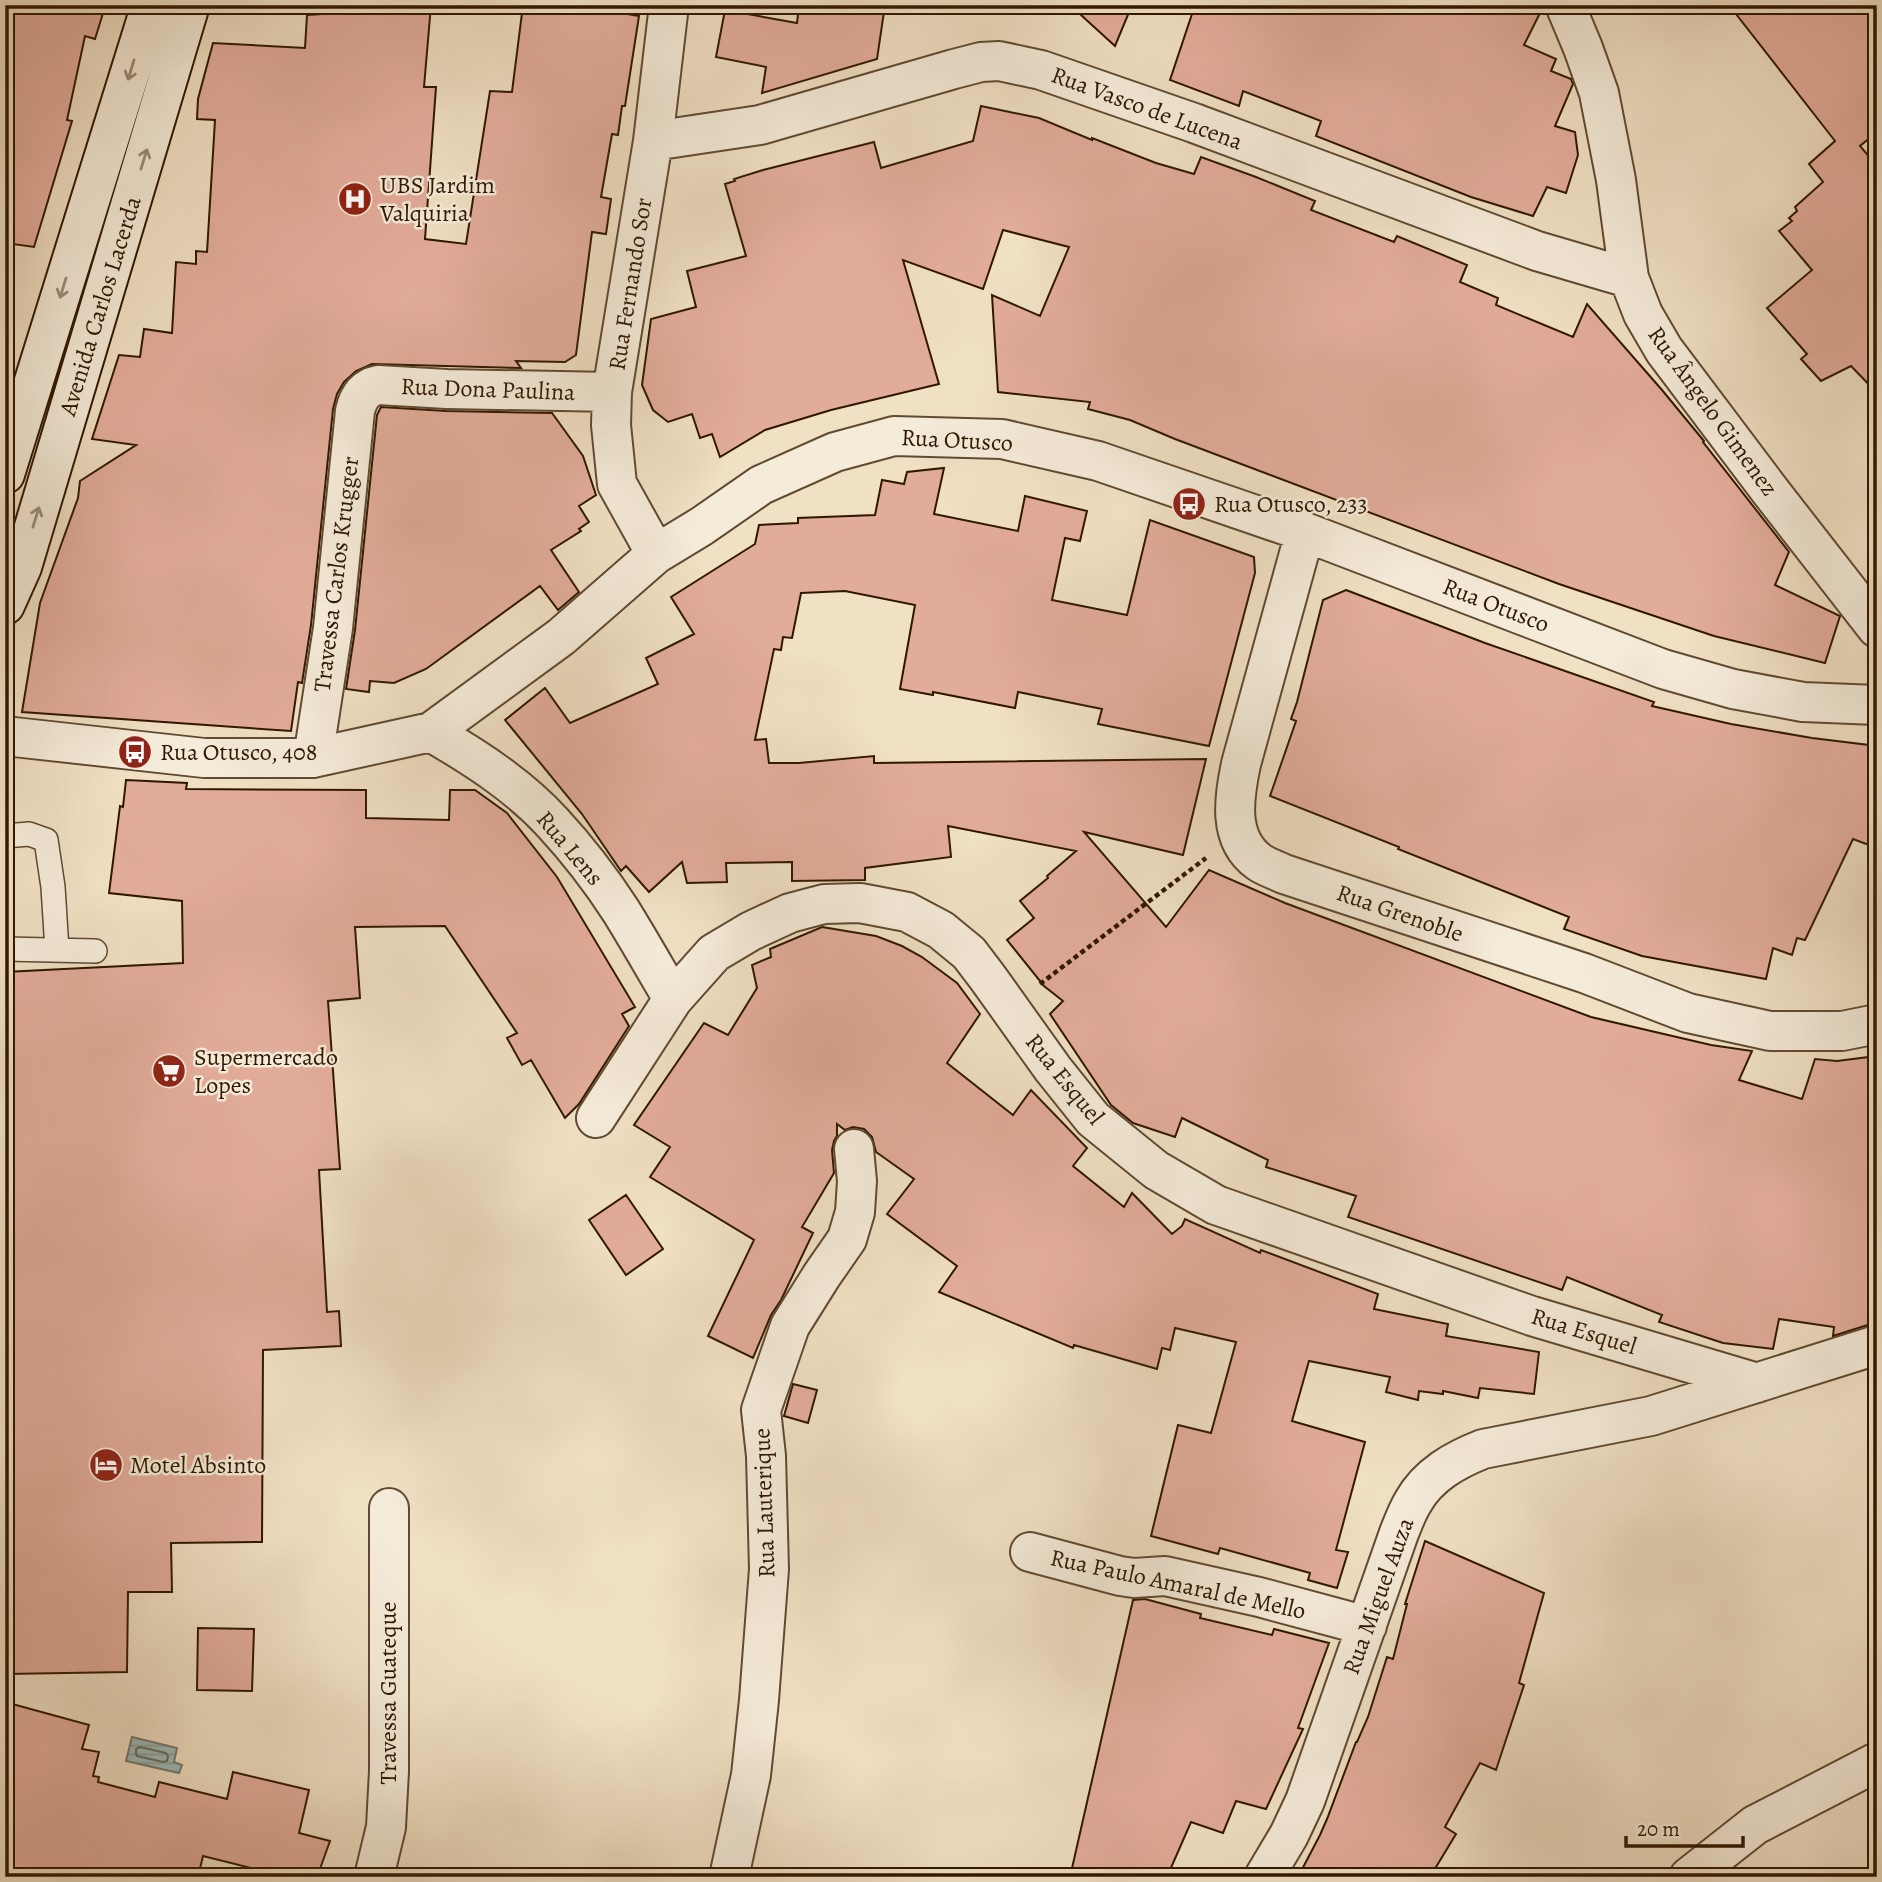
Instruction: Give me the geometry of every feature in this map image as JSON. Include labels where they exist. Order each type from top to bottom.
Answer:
[{"type":"street","name":"Avenida Carlos Lacerda","points":[[5,474],[151,5]]},
{"type":"street","name":"Avenida Carlos Lacerda","points":[[5,605],[22,567],[190,5]]},
{"type":"street","name":"Rua Fernando Sor","points":[[656,554],[617,484],[611,425],[612,392],[653,141],[670,5]]},
{"type":"street","name":"Rua Ângelo Gimenez","points":[[1565,5],[1599,93],[1616,180],[1629,278],[1643,314],[1664,350],[1877,628]]},
{"type":"street","name":"Rua Vasco de Lucena","points":[[653,141],[760,125],[954,69],[981,62],[999,61],[1041,70],[1194,123],[1537,251],[1629,278]]},
{"type":"street","name":"Rua Dona Paulina","points":[[364,391],[378,385],[612,392]]},
{"type":"street","name":"Travessa Carlos Krugger","points":[[313,758],[333,628],[355,411],[364,391]]},
{"type":"street","name":"Rua Otusco","points":[[5,736],[204,758],[313,758],[431,732],[561,637],[656,554],[761,485],[835,452],[894,436],[1002,439],[1086,458],[1305,532],[1663,669],[1733,689],[1803,702],[1877,705]]},
{"type":"street","points":[[1238,834],[1235,791],[1305,532]]},
{"type":"street","name":"Rua Lens","points":[[431,732],[464,751],[509,784],[550,820],[620,909],[673,999]]},
{"type":"street","name":"Rua Grenoble","points":[[1238,834],[1248,851],[1259,862],[1284,874],[1584,974],[1688,1013],[1770,1031],[1842,1031],[1877,1024]]},
{"type":"street","name":"Rua Esquel","points":[[596,1118],[673,999],[714,953],[751,931],[790,913],[824,904],[860,903],[907,912],[941,930],[969,953],[1053,1069],[1093,1119],[1156,1170],[1216,1205],[1532,1316],[1756,1383]]},
{"type":"street","name":"Rua Lauterique","points":[[729,1877],[751,1775],[769,1569],[766,1456],[761,1410],[790,1326],[847,1239],[855,1212],[855,1149]]},
{"type":"street","name":"Rua Miguel Auza","points":[[1264,1877],[1305,1801],[1399,1533],[1413,1502],[1441,1470],[1483,1449],[1651,1416],[1877,1345]]},
{"type":"street","name":"Travessa Guateque","points":[[374,1877],[386,1827],[389,1771],[389,1508]]},
{"type":"street","name":"Rua Paulo Amaral de Mello","points":[[1030,1552],[1120,1576],[1165,1576],[1259,1597],[1367,1626]]},
{"type":"street","points":[[1689,1877],[1755,1825],[1877,1762]]},
{"type":"lane","points":[[5,836],[29,834],[46,840],[53,887],[57,950]]},
{"type":"lane","points":[[5,949],[95,951]]},
{"type":"path","points":[[1009,1007],[1238,834]]},
{"type":"water","points":[[132,1737],[177,1748],[174,1762],[182,1765],[179,1773],[126,1761]]},
{"type":"building","points":[[5,5],[91,5],[104,10],[95,39],[85,36],[67,120],[72,121],[34,247],[5,243]]},
{"type":"building","points":[[336,5],[431,5],[424,87],[436,87],[425,239],[466,244],[490,91],[512,92],[523,5],[616,5],[615,12],[639,16],[625,106],[622,106],[618,135],[612,134],[601,197],[611,199],[606,234],[592,232],[576,355],[565,362],[516,361],[521,368],[372,364],[356,371],[344,382],[333,409],[311,625],[302,683],[298,682],[291,731],[22,712],[40,603],[78,498],[80,481],[136,445],[92,439],[119,355],[140,357],[144,329],[172,333],[176,262],[196,264],[196,251],[207,252],[215,120],[197,119],[198,99],[213,43],[305,48],[307,15],[337,13]]},
{"type":"building","points":[[819,5],[885,5],[877,59],[762,93],[766,67],[716,57],[725,10],[797,23],[799,6],[819,9]]},
{"type":"building","points":[[1070,5],[1132,5],[1115,46]]},
{"type":"building","points":[[1195,5],[1544,5],[1524,45],[1556,59],[1551,71],[1571,79],[1573,84],[1555,126],[1575,132],[1578,155],[1566,193],[1547,187],[1533,216],[1471,197],[1316,136],[1321,121],[1243,91],[1239,106],[1170,80]]},
{"type":"building","points":[[1729,5],[1877,5],[1877,132],[1860,146],[1877,166],[1877,393],[1851,366],[1821,381],[1801,359],[1807,354],[1767,308],[1812,270],[1779,231],[1792,221],[1789,218],[1797,211],[1795,207],[1823,182],[1809,164],[1835,141]]},
{"type":"building","points":[[981,106],[1039,118],[1092,140],[1194,174],[1201,157],[1256,177],[1315,201],[1311,210],[1394,242],[1397,236],[1467,265],[1460,282],[1498,298],[1496,305],[1573,337],[1587,304],[1704,441],[1789,552],[1775,585],[1840,616],[1825,663],[1714,636],[1559,584],[1130,420],[1088,409],[1090,402],[998,392],[992,295],[1040,316],[1069,247],[1003,230],[983,289],[903,260],[939,384],[831,410],[765,430],[720,457],[712,434],[700,438],[692,414],[668,422],[653,410],[642,385],[651,319],[696,307],[687,271],[746,256],[725,184],[763,170],[874,142],[881,168],[973,141]]},
{"type":"building","points":[[381,407],[552,413],[583,456],[596,495],[579,506],[589,522],[579,529],[581,531],[551,550],[579,592],[558,610],[540,586],[426,669],[394,683],[370,681],[369,692],[346,689],[355,630],[377,415]]},
{"type":"building","points":[[944,468],[934,514],[1018,531],[1025,496],[1087,511],[1080,541],[1065,538],[1052,600],[1127,615],[1150,520],[1254,557],[1255,573],[1209,746],[1098,724],[1102,709],[1018,692],[1015,708],[933,692],[933,695],[900,689],[915,605],[845,591],[801,593],[792,638],[783,637],[781,650],[774,649],[755,740],[766,739],[769,763],[874,756],[874,763],[1206,759],[1183,855],[1084,832],[1166,927],[1209,870],[1285,903],[1591,1017],[1711,1045],[1752,1051],[1739,1080],[1802,1099],[1815,1059],[1837,1061],[1877,1056],[1868,1192],[1877,1190],[1874,1323],[1833,1336],[1834,1327],[1779,1319],[1773,1349],[1723,1343],[1659,1322],[1662,1315],[1567,1277],[1562,1290],[1348,1217],[1356,1196],[1266,1167],[1268,1160],[1182,1118],[1175,1137],[1133,1123],[1111,1105],[1050,1014],[1063,1001],[1044,986],[1007,940],[1034,918],[1020,901],[1076,851],[948,826],[951,857],[865,868],[865,880],[792,881],[792,862],[726,863],[727,882],[687,883],[682,862],[649,892],[626,866],[621,871],[582,814],[505,720],[545,688],[570,723],[658,684],[646,658],[694,634],[671,597],[755,544],[759,525],[798,523],[798,518],[875,515],[882,480],[904,484],[907,472]]},
{"type":"building","points":[[1346,590],[1485,643],[1654,702],[1652,706],[1731,724],[1877,746],[1877,848],[1853,839],[1805,940],[1797,938],[1792,955],[1773,948],[1766,979],[1642,956],[1564,929],[1569,917],[1270,796],[1296,721],[1291,719],[1323,600]]},
{"type":"building","points":[[126,780],[187,783],[186,789],[366,790],[366,818],[449,820],[450,790],[475,790],[507,813],[557,877],[635,1007],[622,1014],[629,1026],[579,1104],[565,1118],[531,1060],[522,1065],[507,1038],[517,1033],[445,926],[355,927],[360,998],[328,1001],[340,1169],[319,1170],[327,1312],[339,1311],[341,1346],[263,1350],[262,1542],[171,1543],[172,1592],[128,1592],[127,1672],[5,1674],[5,972],[183,963],[182,901],[109,893]]},
{"type":"building","points":[[822,927],[876,936],[902,946],[957,983],[980,1014],[947,1063],[1013,1115],[1031,1090],[1087,1148],[1073,1166],[1124,1207],[1132,1193],[1172,1234],[1182,1226],[1185,1219],[1260,1253],[1261,1250],[1378,1294],[1374,1309],[1448,1324],[1446,1336],[1539,1352],[1534,1394],[1480,1388],[1478,1398],[1443,1391],[1443,1394],[1419,1391],[1418,1400],[1386,1392],[1390,1377],[1309,1361],[1292,1421],[1365,1442],[1336,1550],[1348,1552],[1337,1588],[1308,1580],[1310,1573],[1220,1548],[1218,1554],[1151,1536],[1178,1425],[1211,1433],[1236,1342],[1175,1328],[1170,1350],[1162,1348],[1157,1369],[1074,1345],[1073,1348],[939,1292],[957,1266],[887,1214],[914,1179],[876,1152],[872,1137],[864,1129],[853,1127],[845,1130],[837,1124],[837,1136],[832,1150],[834,1173],[802,1227],[813,1233],[771,1315],[753,1358],[708,1336],[754,1240],[650,1177],[670,1147],[634,1125],[704,1023],[728,1035],[757,988],[752,965],[771,957],[770,949]]},
{"type":"building","points":[[626,1195],[663,1249],[626,1275],[589,1220]]},
{"type":"building","points":[[793,1384],[817,1390],[808,1423],[784,1416]]},
{"type":"building","points":[[1425,1541],[1544,1593],[1519,1683],[1524,1685],[1496,1770],[1480,1763],[1445,1827],[1456,1834],[1430,1877],[1298,1877],[1327,1819],[1368,1717],[1387,1657],[1393,1659],[1405,1604]]},
{"type":"building","points":[[1145,1599],[1201,1614],[1200,1618],[1272,1635],[1274,1629],[1329,1643],[1298,1728],[1303,1729],[1266,1809],[1236,1801],[1223,1833],[1191,1822],[1167,1877],[1070,1877],[1133,1600]]},
{"type":"building","points":[[198,1628],[254,1629],[252,1691],[197,1690]]},
{"type":"building","points":[[5,1702],[89,1725],[82,1749],[99,1752],[93,1776],[99,1777],[98,1782],[155,1797],[159,1782],[227,1799],[233,1772],[309,1790],[299,1833],[330,1841],[317,1877],[287,1877],[203,1856],[198,1877],[5,1877]]},
{"type":"place","name":"UBS Jardim Valquiria","points":[[355,199]]},
{"type":"place","name":"Rua Otusco, 233","points":[[1189,504]]},
{"type":"place","name":"Rua Otusco, 408","points":[[135,752]]},
{"type":"place","name":"Supermercado Lopes","points":[[169,1071]]},
{"type":"place","name":"Motel Absinto","points":[[106,1465]]}]
